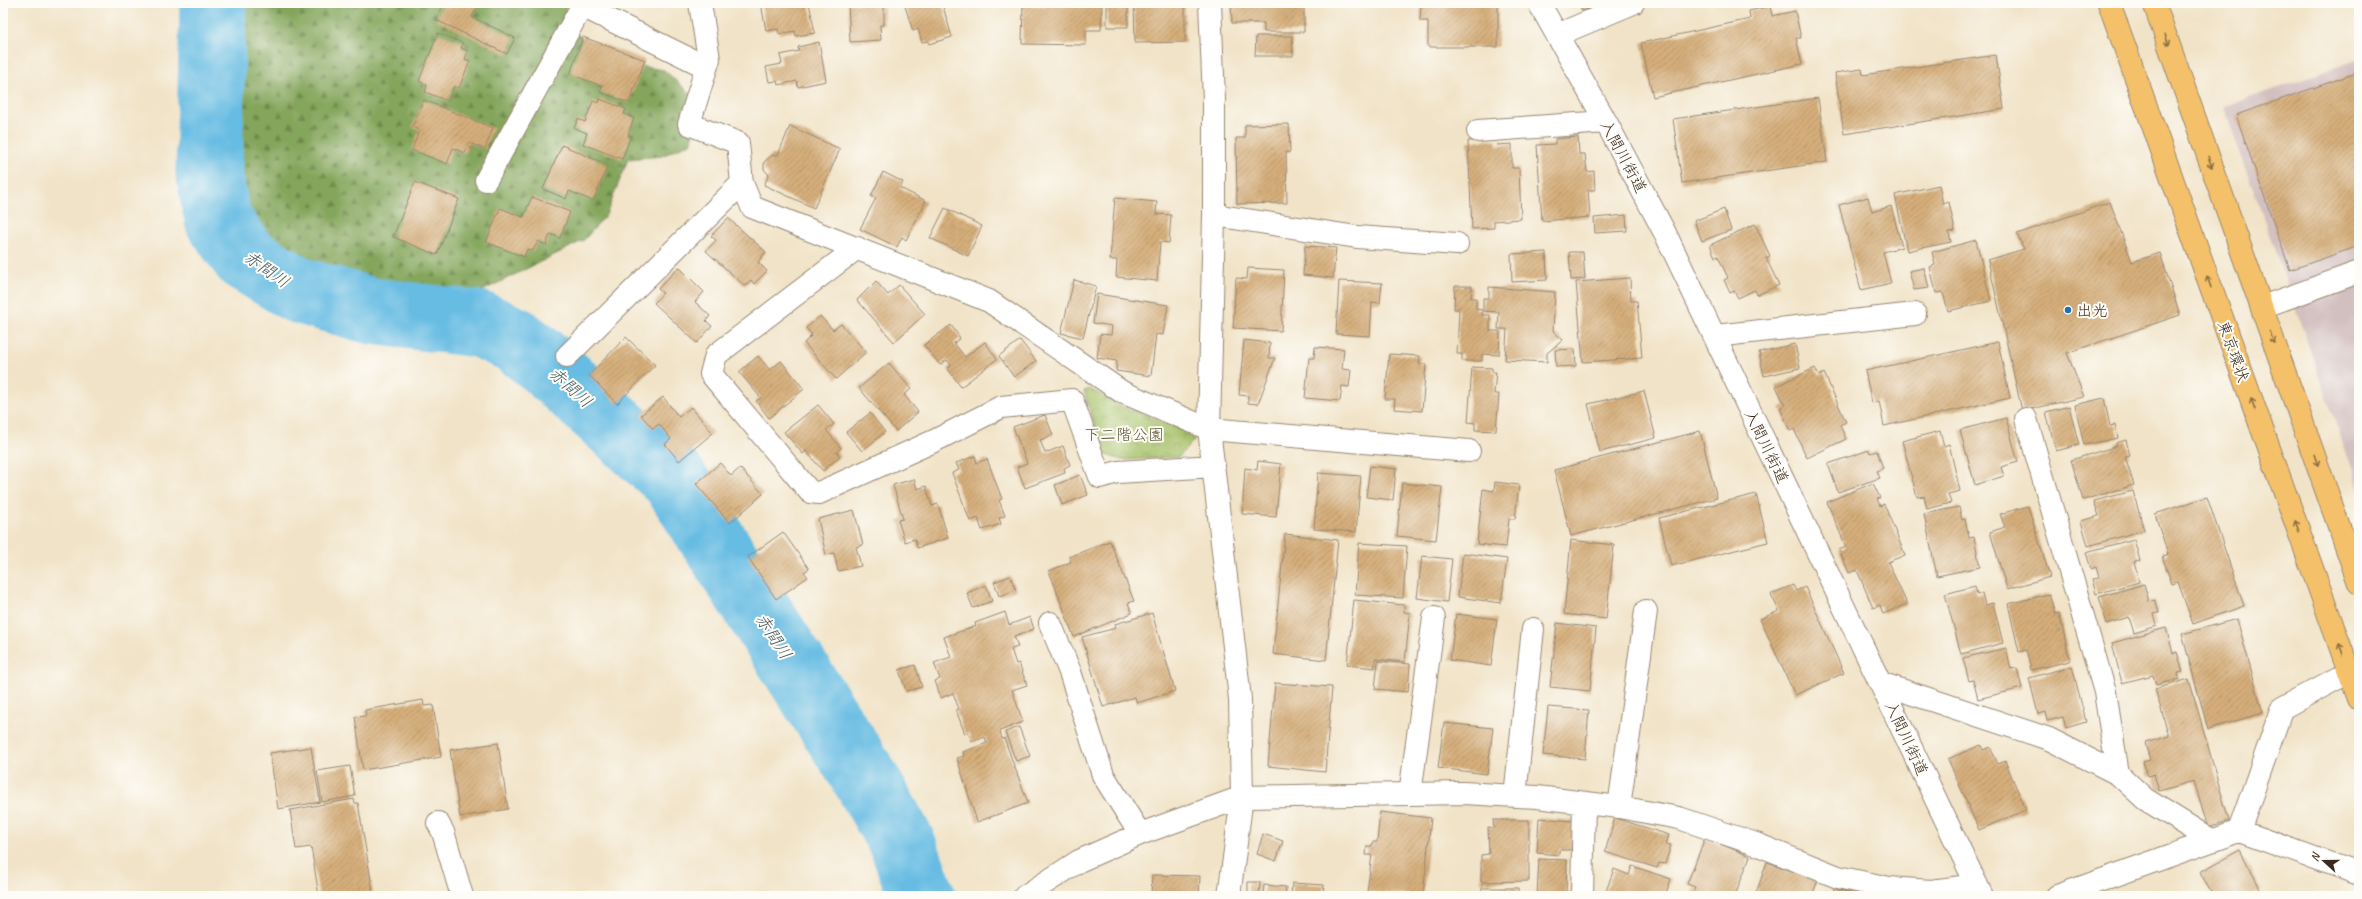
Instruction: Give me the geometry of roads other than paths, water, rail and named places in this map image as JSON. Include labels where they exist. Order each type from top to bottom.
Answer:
[{"type":"highway","name":"東京環状","points":[[2109,3],[2359,699]]},
{"type":"highway","points":[[2154,3],[2359,583]]},
{"type":"street","points":[[700,3],[709,59],[689,124],[738,143],[742,183],[752,207],[989,301],[1122,392],[1209,429],[1469,451]]},
{"type":"street","points":[[1210,3],[1214,100],[1214,215],[1209,429],[1240,699],[1242,797],[1229,896]]},
{"type":"street","name":"入間川街道","points":[[1539,3],[1606,122],[1665,233],[1979,891]]},
{"type":"street","points":[[1557,35],[1633,3]]},
{"type":"street","points":[[486,180],[582,4],[706,67]]},
{"type":"street","points":[[1478,131],[1606,122]]},
{"type":"street","points":[[567,356],[742,183]]},
{"type":"street","points":[[1214,215],[1357,237],[1457,244]]},
{"type":"street","points":[[857,248],[716,355],[712,374],[810,492],[819,493],[934,441],[1001,407],[1072,400],[1100,477],[1118,472],[1214,466]]},
{"type":"street","points":[[2262,307],[2359,272]]},
{"type":"street","points":[[1715,336],[1915,314]]},
{"type":"street","points":[[2026,419],[2105,692],[2118,774]]},
{"type":"street","points":[[1619,807],[1646,611]]},
{"type":"street","points":[[1410,794],[1434,618]]},
{"type":"street","points":[[1050,623],[1070,672],[1103,776],[1140,834]]},
{"type":"street","points":[[1515,796],[1533,629]]},
{"type":"street","points":[[2239,831],[2282,708],[2349,672]]},
{"type":"street","points":[[1880,683],[2049,739],[2118,774],[2145,799],[2210,840]]},
{"type":"street","points":[[1025,896],[1079,861],[1140,834],[1242,797],[1410,794],[1515,796],[1619,807],[1679,818],[1756,844],[1845,878],[1889,888],[1931,891],[1979,891]]},
{"type":"street","points":[[1582,896],[1584,803]]},
{"type":"street","points":[[438,823],[443,832],[462,896]]},
{"type":"street","points":[[2057,896],[2210,840],[2239,831],[2359,874]]},
{"type":"waterway","name":"赤間川","points":[[213,3],[209,173],[218,220],[245,258],[298,290],[372,311],[479,324],[515,340],[541,360],[674,479],[864,776],[902,843],[922,896]]},
{"type":"place","name":"出光","points":[[2068,310]]},
{"type":"park label","name":"下二階公園","points":[[1124,434]]}]
